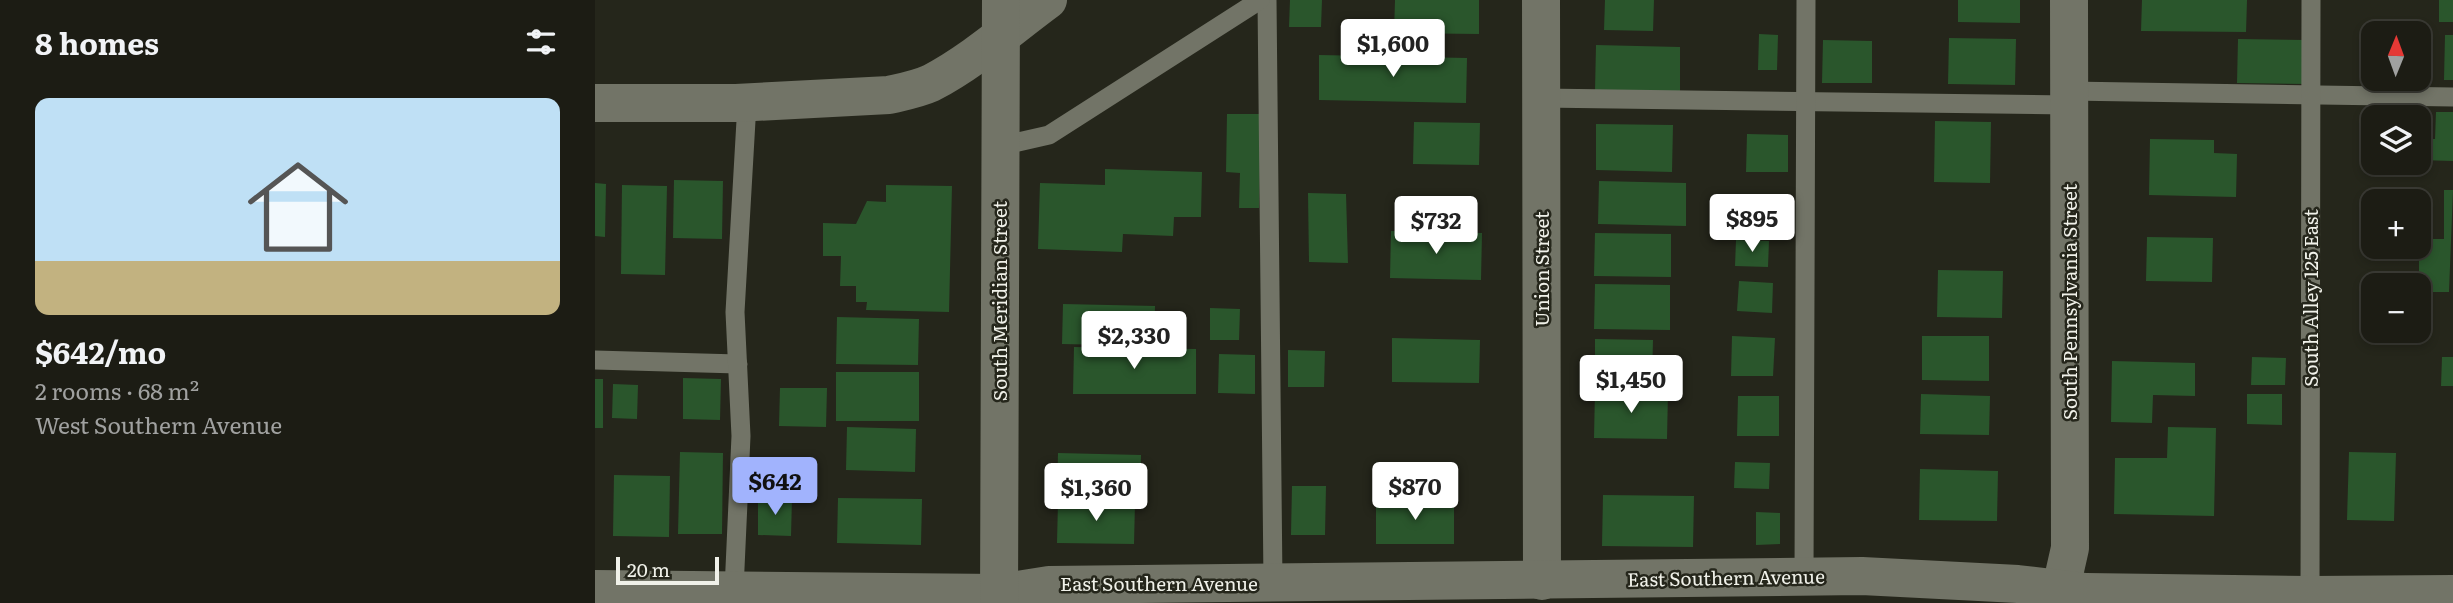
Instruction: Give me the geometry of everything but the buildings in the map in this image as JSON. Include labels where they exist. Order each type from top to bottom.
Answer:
[{"type":"street","points":[[595,103],[747,103],[889,95],[928,84],[951,72],[1001,17],[1048,0]]},
{"type":"street","name":"Union Street","points":[[1541,0],[1542,581]]},
{"type":"street","name":"South Pennsylvania Street","points":[[2060,596],[2070,548],[2069,0]]},
{"type":"street","name":"South Meridian Street","points":[[999,598],[1001,17]]},
{"type":"street","name":"East Southern Avenue","points":[[595,589],[999,598],[1049,584],[1862,576],[2060,596],[2086,592],[2453,594]]},
{"type":"lane","points":[[1000,146],[1049,135],[1260,0]]},
{"type":"lane","points":[[1266,0],[1273,583]]},
{"type":"lane","points":[[1804,577],[1806,0]]},
{"type":"lane","name":"South Alley 125 East","points":[[2310,595],[2311,0]]},
{"type":"lane","points":[[1541,98],[1805,102],[2311,93],[2453,97]]},
{"type":"lane","points":[[734,590],[741,436],[735,312],[747,103]]},
{"type":"lane","points":[[595,360],[738,364]]}]
